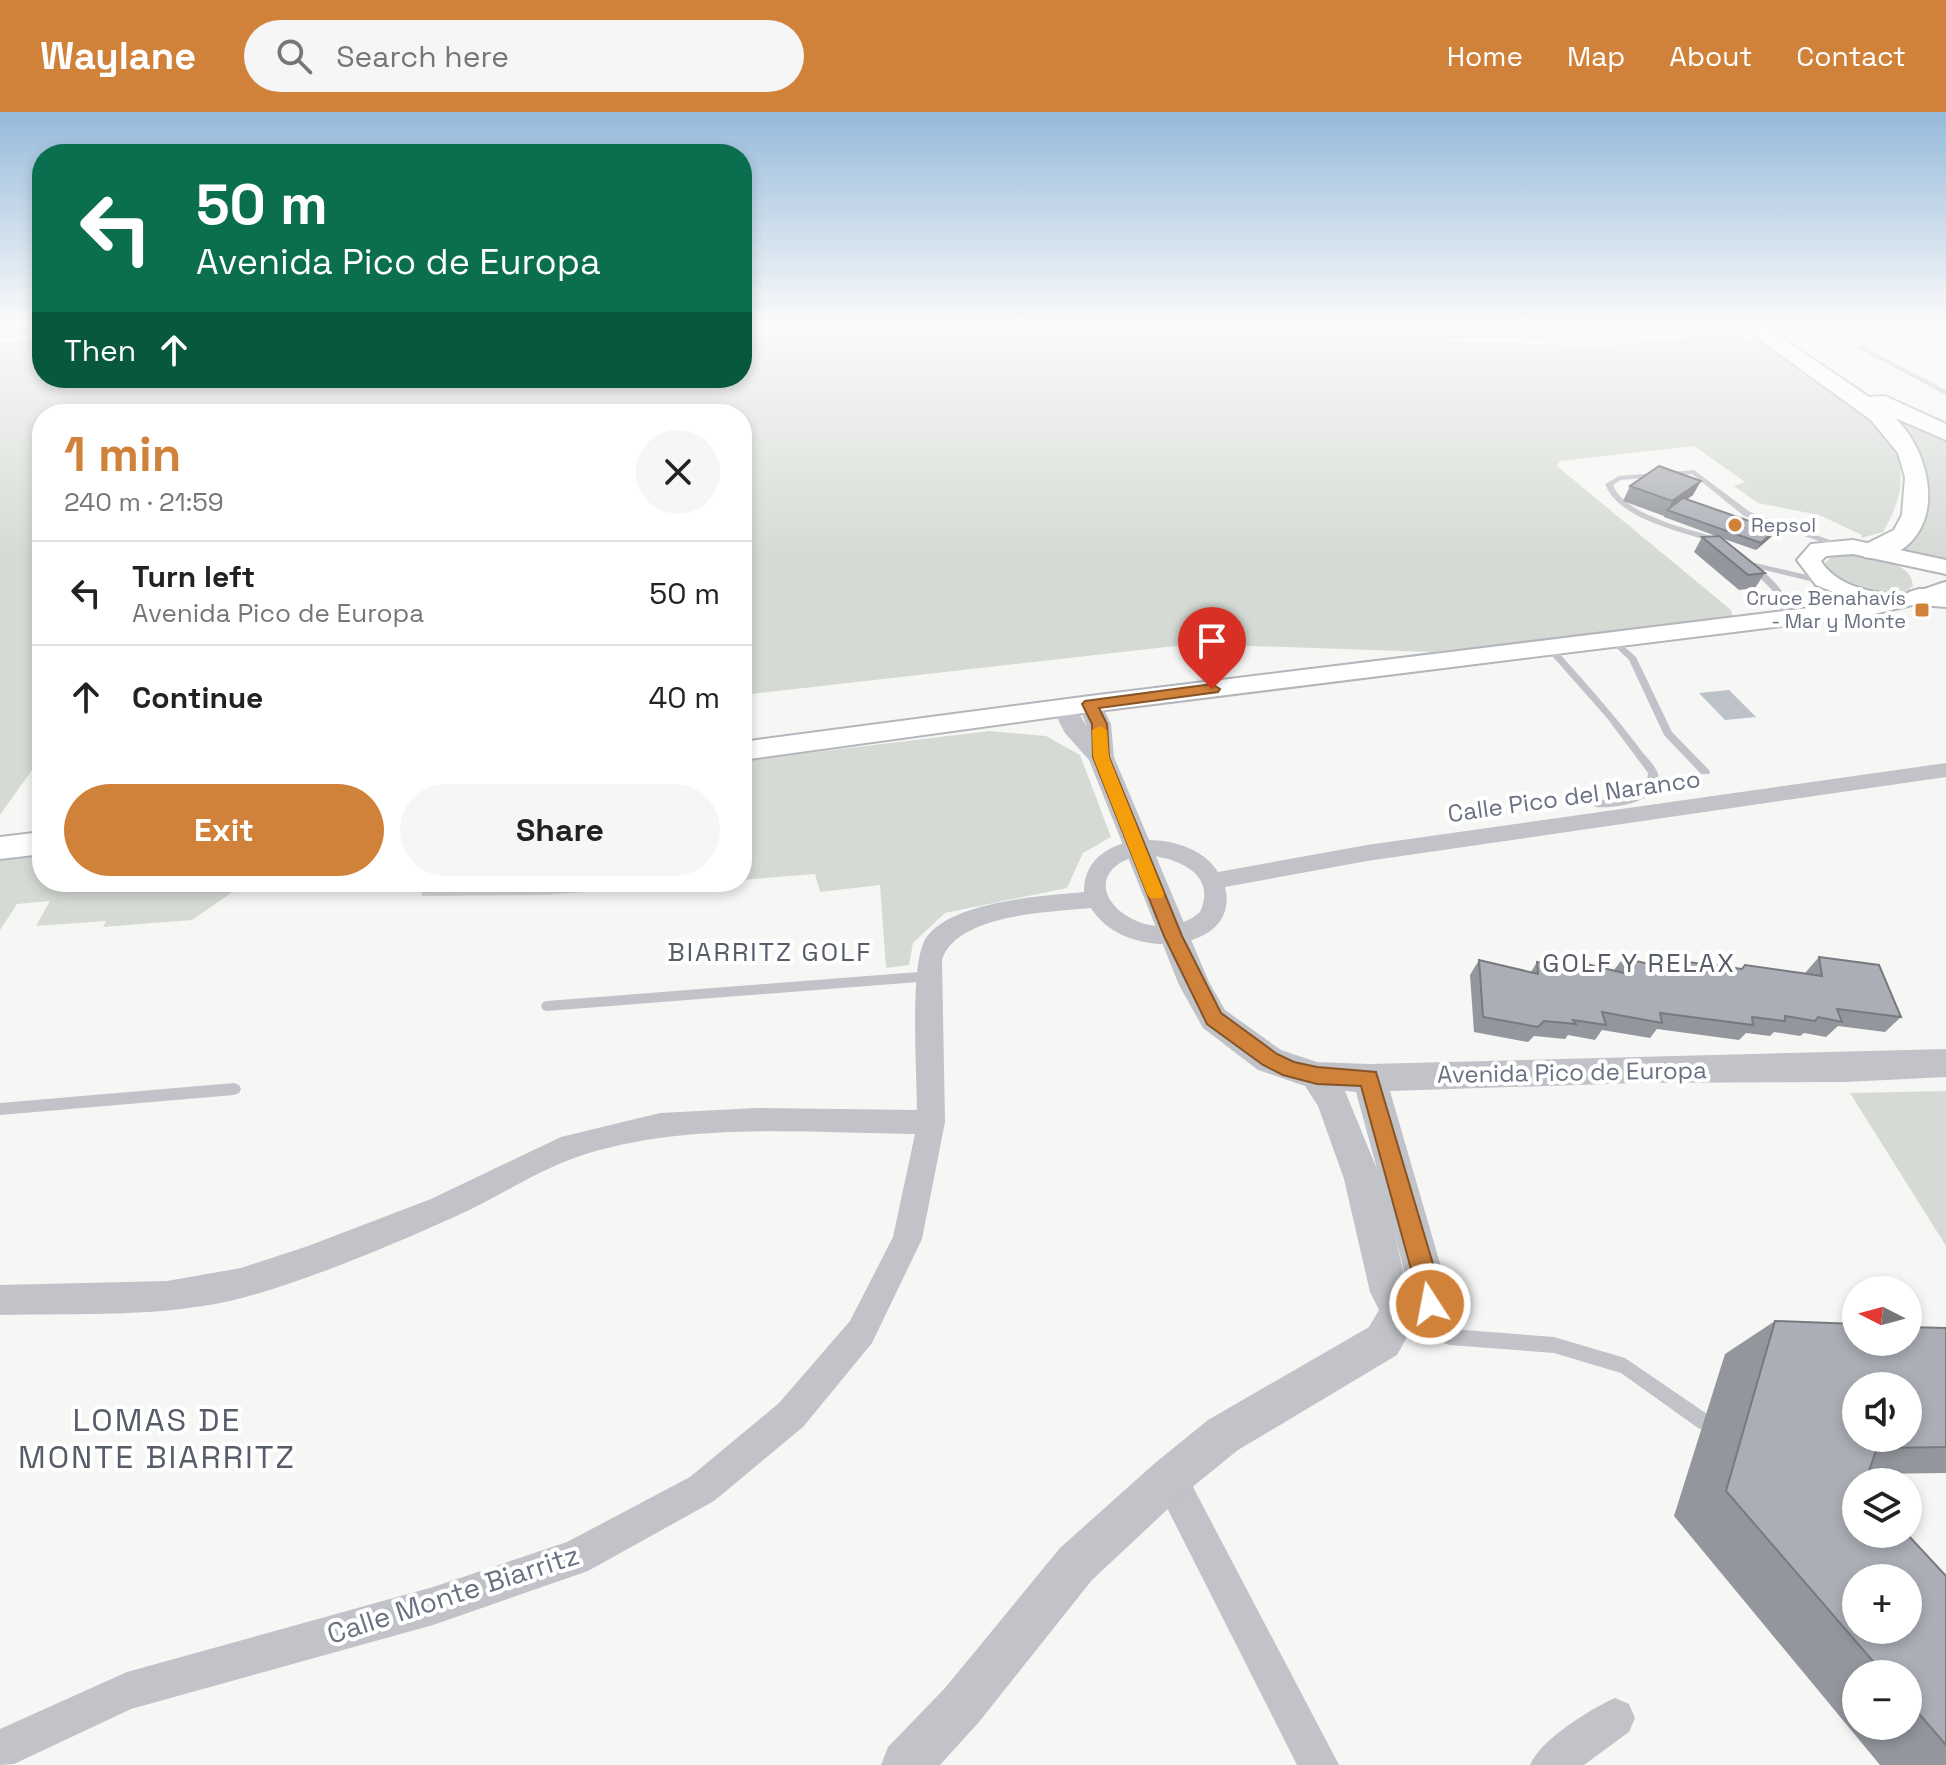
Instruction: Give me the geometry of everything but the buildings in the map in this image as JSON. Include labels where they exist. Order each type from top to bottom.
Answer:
[{"type":"highway","points":[[1861,401],[1890,424],[1916,463],[1920,480],[1915,519],[1901,539],[1882,553]]},
{"type":"highway","points":[[1878,401],[1946,433]]},
{"type":"highway","points":[[1904,401],[1946,421]]},
{"type":"main road","points":[[1890,601],[1858,595],[1829,582],[1818,574],[1809,560],[1819,549],[1843,546],[1946,567]]},
{"type":"main road","points":[[1882,553],[1922,574],[1935,594]]},
{"type":"main road","points":[[1795,617],[1818,608],[1825,601],[1829,582]]},
{"type":"main road","points":[[752,750],[1077,706],[1870,608],[1890,601],[1935,594]]},
{"type":"main road","points":[[0,848],[32,844]]},
{"type":"street","points":[[1077,706],[1074,728],[1101,757],[1173,936]]},
{"type":"street","name":"Calle Pico del Naranco","points":[[1211,881],[1383,850],[1946,770]]},
{"type":"street","points":[[1132,836],[1191,857],[1204,868],[1218,895],[1215,909],[1207,922],[1192,931],[1173,936],[1154,936],[1125,928],[1103,912],[1095,899],[1093,885],[1097,871],[1132,836]]},
{"type":"street","name":"Calle Monte Biarritz","points":[[0,1750],[127,1691],[433,1606],[575,1558],[702,1489],[791,1415],[861,1332],[907,1239],[931,1122],[930,960],[936,942],[953,927],[975,918],[1095,899]]},
{"type":"street","name":"Avenida Pico de Europa","points":[[1173,936],[1214,1019],[1270,1060],[1317,1076],[1369,1078],[1946,1063]]},
{"type":"street","points":[[1317,1076],[1331,1094],[1353,1152],[1389,1292],[1412,1310]]},
{"type":"street","points":[[906,1765],[962,1705],[1076,1564],[1170,1478],[1223,1435],[1383,1341],[1412,1310],[1430,1304],[1429,1291],[1369,1078]]},
{"type":"street","points":[[0,1300],[167,1296],[241,1283],[308,1261],[441,1209],[571,1146],[660,1125],[757,1120],[931,1122]]},
{"type":"street","points":[[1170,1478],[1319,1765]]},
{"type":"street","points":[[1550,1765],[1615,1718]]},
{"type":"lane","points":[[1725,546],[1627,508],[1611,495],[1609,484],[1619,478],[1694,472],[1747,514],[1843,546]]},
{"type":"lane","points":[[1736,523],[1747,514]]},
{"type":"lane","points":[[1715,540],[1726,531]]},
{"type":"lane","points":[[1795,617],[1781,592],[1745,560],[1780,573],[1829,582]]},
{"type":"lane","points":[[1612,639],[1633,659],[1668,733],[1705,772]]},
{"type":"lane","points":[[1549,647],[1610,716],[1653,773],[1654,783],[1639,798],[1599,804]]},
{"type":"lane","points":[[547,1006],[931,976]]},
{"type":"lane","points":[[0,1109],[234,1089]]},
{"type":"lane","points":[[1412,1310],[1449,1337],[1554,1345],[1625,1366],[1704,1422]]},
{"type":"shaded area","points":[[0,401],[1846,401],[1876,425],[1890,442],[1898,460],[1901,481],[1896,505],[1883,532],[1861,538],[1862,535],[1819,515],[1758,503],[1734,486],[1745,482],[1694,446],[1560,461],[1557,466],[1731,610],[1733,617],[1431,652],[1193,644],[752,694],[752,404],[32,404],[32,770],[0,815]]},
{"type":"shaded area","points":[[1870,403],[1946,438],[1946,563],[1901,553],[1916,532],[1926,508],[1927,469],[1912,441]]},
{"type":"shaded area","points":[[1859,553],[1900,567],[1907,572],[1913,586],[1892,594],[1866,591],[1841,580],[1825,563],[1834,554]]},
{"type":"shaded area","points":[[1729,690],[1756,717],[1725,720],[1699,693]]},
{"type":"shaded area","points":[[989,731],[1046,736],[1080,755],[1111,837],[1083,853],[1067,888],[945,913],[913,943],[909,965],[886,968],[880,885],[820,892],[815,874],[752,879],[752,760]]},
{"type":"shaded area","points":[[32,852],[32,892],[233,892],[192,920],[103,927],[106,921],[36,926],[50,901],[17,904],[0,930],[0,856]]},
{"type":"shaded area","points":[[422,892],[583,892],[544,895],[422,896]]},
{"type":"shaded area","points":[[1946,1091],[1946,1246],[1850,1093]]},
{"type":"slow traffic","points":[[1100,730],[1101,757],[1156,894]]},
{"type":"place","name":"Repsol","points":[[1735,525]]},
{"type":"place","name":"Cruce Benahavís - Mar y Monte","points":[[1922,610]]},
{"type":"district","name":"BIARRITZ GOLF","points":[[770,952]]},
{"type":"district","name":"GOLF Y RELAX","points":[[1639,963]]},
{"type":"district","name":"LOMAS DE MONTE BIARRITZ","points":[[157,1438]]},
{"type":"route","points":[[1212,689],[1090,704],[1099,724],[1101,757],[1173,936],[1214,1019],[1270,1060],[1291,1069],[1317,1076],[1369,1078],[1429,1291],[1430,1304]]}]
